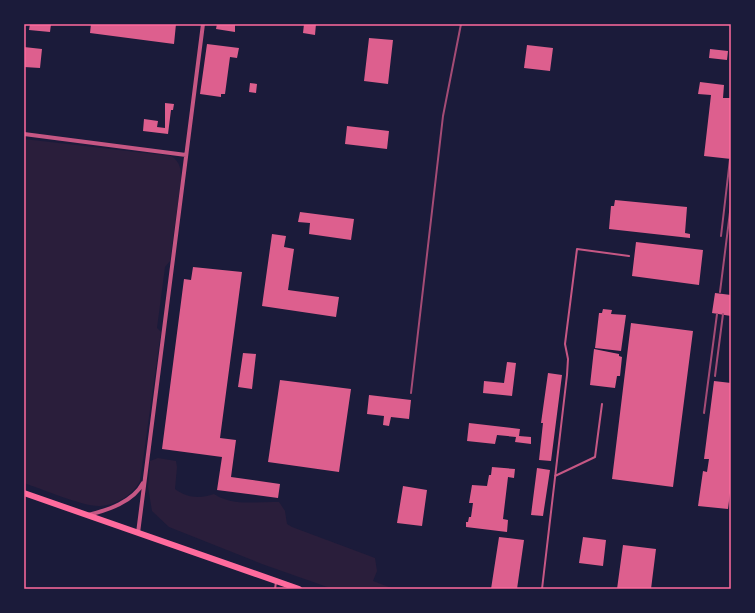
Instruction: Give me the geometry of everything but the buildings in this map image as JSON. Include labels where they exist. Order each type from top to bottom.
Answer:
[{"type":"main road","points":[[24,493],[299,589]]},
{"type":"street","points":[[138,532],[203,24]]},
{"type":"street","points":[[24,134],[186,155]]},
{"type":"street","points":[[87,515],[108,509],[124,502],[137,491],[145,479]]},
{"type":"lane","points":[[542,589],[556,476],[568,359],[565,344],[577,249],[629,256]]},
{"type":"lane","points":[[556,476],[595,457],[602,404]]},
{"type":"lane","points":[[275,589],[276,581]]},
{"type":"shaded area","points":[[24,139],[171,156],[179,164],[181,181],[170,261],[165,267],[157,328],[161,332],[140,481],[133,491],[112,504],[93,506],[84,504],[24,483]]},
{"type":"shaded area","points":[[158,458],[176,461],[177,467],[175,489],[189,496],[204,497],[214,494],[229,501],[237,502],[279,502],[285,511],[287,524],[292,527],[375,558],[377,571],[373,581],[394,589],[333,589],[262,564],[169,527],[152,511],[148,487],[150,461]]},
{"type":"railway","points":[[411,393],[443,116],[461,24]]},
{"type":"railway","points":[[721,236],[730,159]]},
{"type":"railway","points":[[720,292],[731,204]]},
{"type":"railway","points":[[704,413],[717,314]]},
{"type":"railway","points":[[715,376],[723,314]]}]
